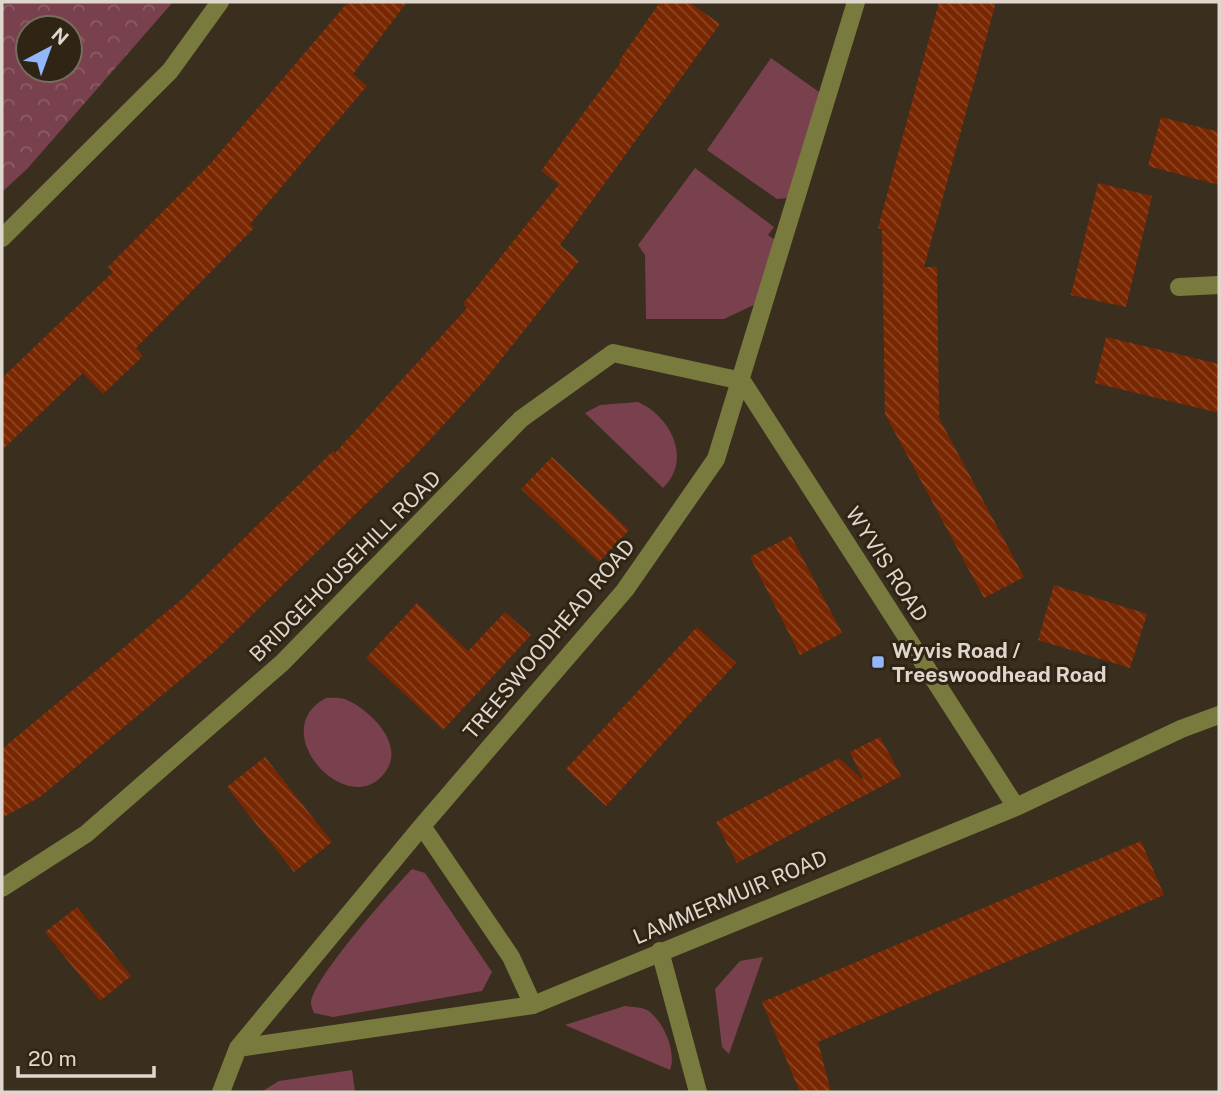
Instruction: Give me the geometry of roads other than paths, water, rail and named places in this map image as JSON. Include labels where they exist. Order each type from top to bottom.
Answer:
[{"type":"street","points":[[2,238],[170,71],[220,2]]},
{"type":"street","name":"TREESWOODHEAD ROAD","points":[[221,1092],[238,1048],[625,590],[716,459],[856,2]]},
{"type":"street","points":[[1179,287],[1219,285]]},
{"type":"street","name":"BRIDGEHOUSEHILL ROAD","points":[[2,887],[86,834],[272,672],[521,419],[613,353],[742,381]]},
{"type":"street","name":"WYVIS ROAD","points":[[742,381],[1016,807]]},
{"type":"street","name":"LAMMERMUIR ROAD","points":[[238,1048],[533,1005],[1016,807],[1181,729],[1219,715]]},
{"type":"street","points":[[422,827],[511,957],[533,1005]]},
{"type":"street","points":[[660,951],[698,1092]]},
{"type":"place","name":"Wyvis Road / Treeswoodhead Road","points":[[878,662]]}]
